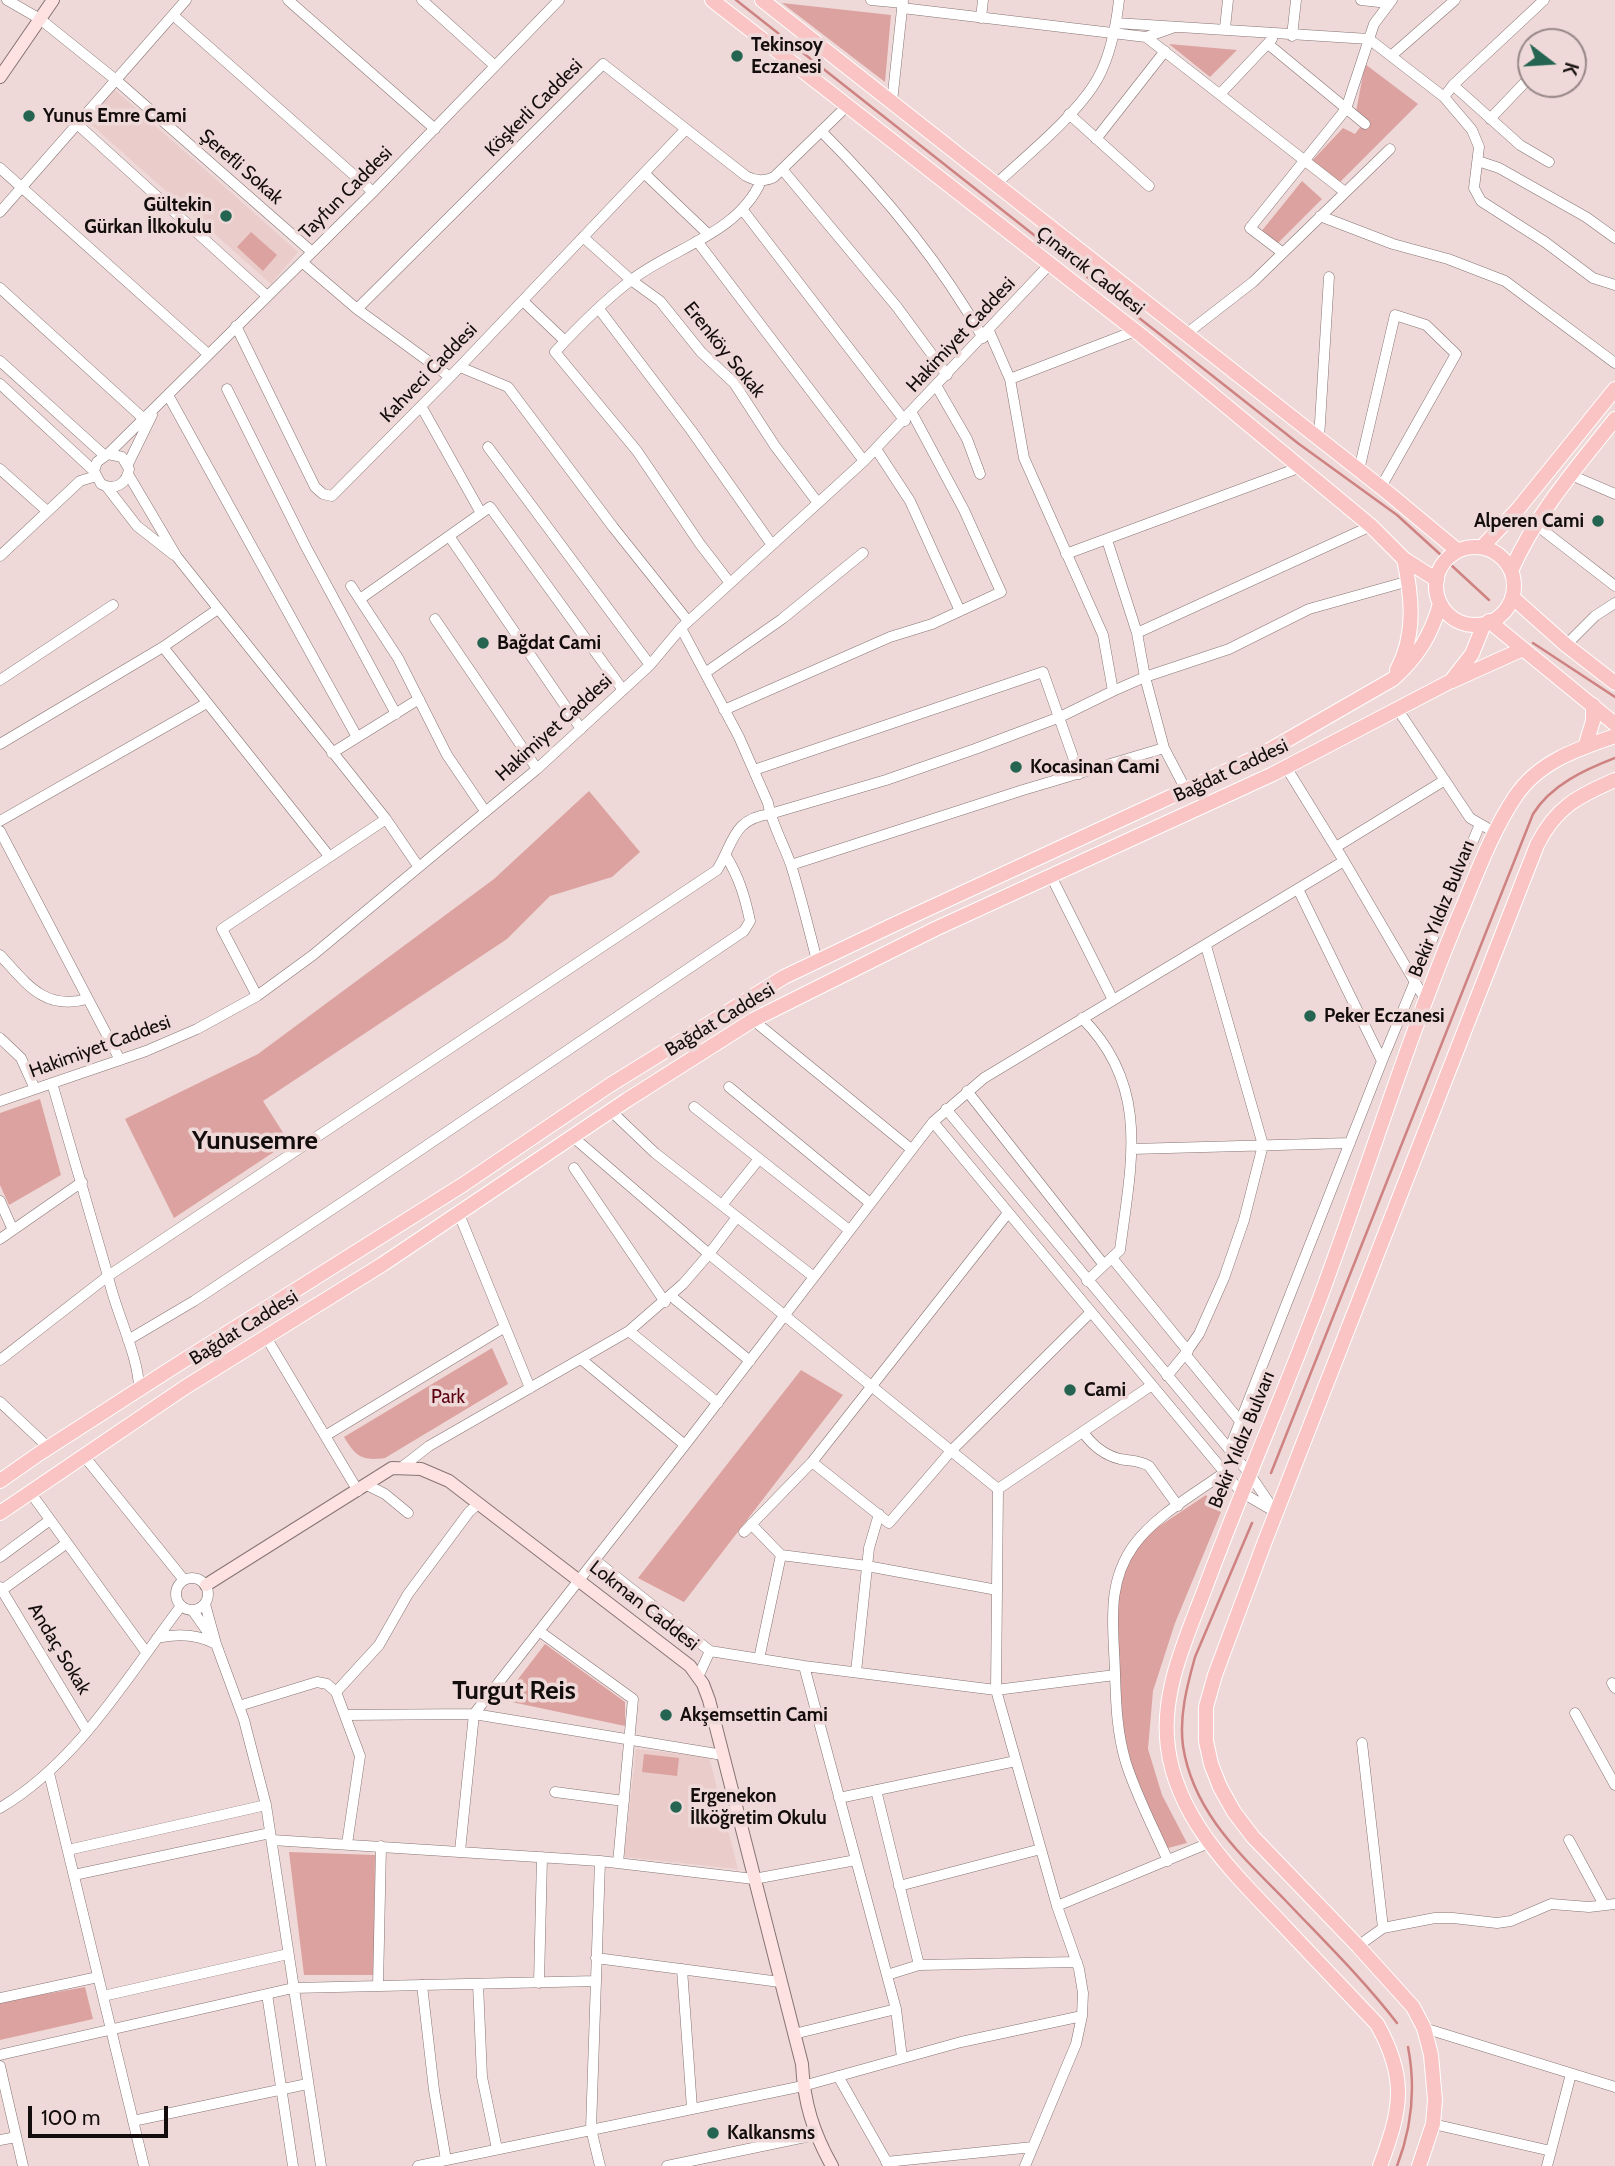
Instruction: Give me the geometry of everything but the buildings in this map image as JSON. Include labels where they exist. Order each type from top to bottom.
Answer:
[{"type":"main road","name":"Çınarcık Caddesi","points":[[712,0],[1135,331],[1371,526],[1404,559],[1437,580]]},
{"type":"main road","name":"Çınarcık Caddesi","points":[[762,0],[1381,487],[1458,551]]},
{"type":"main road","points":[[1482,547],[1518,509],[1615,389]]},
{"type":"main road","points":[[1511,571],[1535,524],[1615,419]]},
{"type":"main road","points":[[1470,547],[1482,547],[1494,551],[1511,571],[1513,597],[1506,609],[1487,623],[1471,625],[1458,621],[1440,604],[1437,580],[1440,568],[1448,558],[1470,547]]},
{"type":"main road","points":[[1393,679],[1405,656],[1410,633],[1412,605],[1404,559]]},
{"type":"main road","points":[[1513,597],[1566,645],[1615,683]]},
{"type":"main road","name":"Bağdat Caddesi","points":[[0,1481],[48,1447],[464,1184],[610,1085],[784,977],[1261,755],[1393,679],[1411,663],[1425,644],[1440,604]]},
{"type":"main road","points":[[1487,623],[1615,724]]},
{"type":"main road","name":"Bağdat Caddesi","points":[[0,1513],[184,1388],[459,1214],[752,1020],[935,929],[1286,767],[1398,710],[1451,681],[1472,654],[1487,623]]},
{"type":"main road","points":[[1451,681],[1523,649]]},
{"type":"main road","points":[[1585,747],[1593,721],[1592,705]]},
{"type":"main road","name":"Bekir Yıldız Bulvarı","points":[[1380,2166],[1395,2126],[1399,2105],[1395,2070],[1383,2035],[1377,2024],[1242,1882],[1209,1843],[1189,1810],[1172,1769],[1167,1743],[1167,1714],[1174,1674],[1241,1492],[1319,1299],[1426,1001],[1494,832],[1516,794],[1533,774],[1556,760],[1615,736]]},
{"type":"main road","points":[[1419,2166],[1433,2124],[1435,2080],[1430,2046],[1424,2028],[1413,2007],[1253,1837],[1220,1787],[1208,1752],[1205,1718],[1211,1685],[1537,845],[1547,826],[1568,803],[1615,780]]},
{"type":"street","name":"Şerefli Sokak","points":[[7,0],[40,19],[116,80],[312,252]]},
{"type":"street","points":[[0,78],[53,0]]},
{"type":"street","points":[[0,212],[186,0]]},
{"type":"street","points":[[288,0],[435,129]]},
{"type":"street","points":[[422,0],[495,66]]},
{"type":"street","points":[[871,0],[981,18],[1146,37],[1178,26]]},
{"type":"street","points":[[981,18],[983,0]]},
{"type":"street","points":[[996,184],[1087,96],[1108,57],[1119,0]]},
{"type":"street","points":[[1225,28],[1228,0]]},
{"type":"street","points":[[1292,36],[1296,0]]},
{"type":"street","points":[[1361,0],[1390,2]]},
{"type":"street","points":[[1391,56],[1455,0]]},
{"type":"street","points":[[1444,97],[1453,85],[1544,0]]},
{"type":"street","name":"Tayfun Caddesi","points":[[156,408],[435,129],[555,1]]},
{"type":"street","points":[[1283,253],[1250,228],[1346,109],[1378,18],[1390,2]]},
{"type":"street","points":[[892,102],[903,4]]},
{"type":"street","points":[[173,15],[373,192]]},
{"type":"street","points":[[1116,23],[1370,39],[1444,97],[1475,135],[1479,147],[1474,188],[1481,201],[1545,242],[1593,278],[1615,285]]},
{"type":"street","points":[[1220,94],[1278,34]]},
{"type":"street","points":[[1146,37],[1345,192]]},
{"type":"street","points":[[1268,44],[1365,124]]},
{"type":"street","points":[[1096,139],[1165,51]]},
{"type":"street","name":"Köşkerli Caddesi","points":[[356,309],[603,64],[746,176],[761,181]]},
{"type":"street","points":[[1453,85],[1520,145],[1549,162]]},
{"type":"street","points":[[1490,119],[1517,91]]},
{"type":"street","points":[[730,583],[637,451],[555,352],[631,280],[708,234],[741,209],[752,198],[761,181],[774,177],[846,106]]},
{"type":"street","points":[[1069,114],[1149,186]]},
{"type":"street","points":[[77,124],[267,296]]},
{"type":"street","name":"Kahveci Caddesi","points":[[236,326],[315,487],[323,494],[332,496],[460,367],[686,128]]},
{"type":"street","points":[[821,131],[881,193],[921,241],[986,335],[1010,379],[1024,458],[1103,635],[1112,691]]},
{"type":"street","points":[[1186,334],[1253,282],[1390,149]]},
{"type":"street","points":[[1478,161],[1499,168],[1586,217],[1615,238]]},
{"type":"street","points":[[0,168],[208,354]]},
{"type":"street","points":[[782,169],[897,307],[947,375]]},
{"type":"street","points":[[644,173],[708,234]]},
{"type":"street","points":[[724,710],[890,637],[932,624],[1002,592],[964,510],[908,417],[741,209]]},
{"type":"street","points":[[1320,216],[1393,244],[1448,259],[1505,281],[1615,363]]},
{"type":"street","name":"Erenköy Sokak","points":[[583,237],[667,308],[701,352],[734,383],[775,446],[818,503]]},
{"type":"street","points":[[697,241],[864,461]]},
{"type":"street","points":[[302,262],[356,309],[450,377]]},
{"type":"street","name":"Hakimiyet Caddesi","points":[[0,1101],[120,1060],[197,1029],[257,996],[313,955],[537,769],[650,665],[685,625],[864,461],[908,417],[1050,264]]},
{"type":"street","points":[[1319,439],[1329,277]]},
{"type":"street","points":[[0,288],[144,419]]},
{"type":"street","points":[[523,300],[565,341]]},
{"type":"street","points":[[599,309],[691,430],[772,545]]},
{"type":"street","points":[[1359,470],[1395,315],[1426,325],[1456,354],[1381,487]]},
{"type":"street","points":[[1010,379],[1135,331]]},
{"type":"street","points":[[0,361],[106,454],[122,457],[177,557],[386,819],[418,866]]},
{"type":"street","points":[[460,367],[508,387],[685,625],[705,673],[768,803],[791,865],[817,961]]},
{"type":"street","points":[[0,384],[95,474],[137,526],[177,557]]},
{"type":"street","points":[[937,387],[962,430],[980,474]]},
{"type":"street","points":[[227,388],[306,547],[396,714]]},
{"type":"street","points":[[168,395],[357,737]]},
{"type":"street","points":[[421,407],[481,513]]},
{"type":"street","points":[[95,474],[97,462],[156,408]]},
{"type":"street","points":[[106,486],[120,485],[156,408]]},
{"type":"street","points":[[488,447],[650,665]]},
{"type":"street","points":[[876,449],[910,500],[960,611]]},
{"type":"street","points":[[1066,554],[1301,467]]},
{"type":"street","points":[[0,469],[47,511]]},
{"type":"street","points":[[0,556],[80,481],[95,474]]},
{"type":"street","points":[[1571,475],[1615,494]]},
{"type":"street","points":[[360,599],[490,507],[623,690]]},
{"type":"street","points":[[1535,524],[1615,586]]},
{"type":"street","points":[[1137,633],[1371,526]]},
{"type":"street","points":[[449,536],[581,729]]},
{"type":"street","points":[[1107,540],[1137,633],[1145,677],[1164,748],[1185,790]]},
{"type":"street","points":[[705,673],[782,619],[863,553]]},
{"type":"street","points":[[0,1360],[108,1276],[717,870],[726,856],[735,832],[754,816],[770,814],[886,780],[1060,717],[1145,677],[1229,649],[1309,609],[1409,581]]},
{"type":"street","points":[[351,586],[398,658],[447,755],[485,811]]},
{"type":"street","points":[[1566,645],[1595,616],[1615,603]]},
{"type":"street","points":[[0,680],[113,605]]},
{"type":"street","points":[[0,744],[163,647],[218,609]]},
{"type":"street","points":[[435,619],[537,769]]},
{"type":"street","points":[[163,647],[329,856]]},
{"type":"street","points":[[754,770],[1043,672],[1079,774]]},
{"type":"street","points":[[332,753],[419,699]]},
{"type":"street","points":[[0,821],[207,702]]},
{"type":"street","points":[[1398,710],[1470,818],[1494,832]]},
{"type":"street","points":[[791,865],[1023,790],[1164,748]]},
{"type":"street","points":[[1286,767],[1426,1001]]},
{"type":"street","points":[[1336,847],[1445,780]]},
{"type":"street","points":[[257,996],[222,929],[386,819]]},
{"type":"street","points":[[1229,1450],[1382,1061],[1479,824]]},
{"type":"street","points":[[0,831],[120,1060]]},
{"type":"street","points":[[128,1340],[194,1301],[744,931],[750,921],[743,890],[726,856]]},
{"type":"street","points":[[460,1851],[474,1714],[718,1403],[933,1122],[984,1078],[1344,860]]},
{"type":"street","points":[[1051,876],[1113,1000]]},
{"type":"street","points":[[1298,889],[1382,1061]]},
{"type":"street","points":[[1167,1376],[1187,1353],[1206,1320],[1235,1249],[1264,1145],[1206,946]]},
{"type":"street","points":[[0,955],[31,988],[43,996],[65,1002],[88,999]]},
{"type":"street","points":[[1082,1018],[1100,1038],[1120,1071],[1130,1108],[1132,1149],[1120,1250],[1087,1281]]},
{"type":"street","points":[[752,1020],[911,1149]]},
{"type":"street","points":[[0,1038],[20,1058],[35,1089]]},
{"type":"street","points":[[52,1083],[112,1296],[139,1375],[139,1389]]},
{"type":"street","points":[[729,1087],[870,1203]]},
{"type":"street","points":[[967,1091],[1187,1353],[1240,1421]]},
{"type":"street","points":[[694,1107],[849,1230]]},
{"type":"street","points":[[947,1109],[1249,1474],[1277,1513]]},
{"type":"street","points":[[611,1111],[655,1153],[814,1277]]},
{"type":"street","points":[[933,1122],[1241,1492],[1277,1513]]},
{"type":"street","points":[[573,1137],[709,1254],[998,1489]]},
{"type":"street","points":[[1132,1149],[1350,1143]]},
{"type":"street","points":[[722,1205],[760,1159]]},
{"type":"street","points":[[574,1168],[668,1299],[750,1361]]},
{"type":"street","points":[[0,1239],[12,1228],[82,1182]]},
{"type":"street","points":[[0,1201],[12,1228]]},
{"type":"street","points":[[997,1590],[867,1566],[781,1555],[748,1528],[812,1462],[1008,1213]]},
{"type":"street","points":[[459,1214],[530,1388]]},
{"type":"street","points":[[206,1585],[392,1468],[402,1467],[429,1446],[629,1331],[668,1299],[709,1254],[737,1217]]},
{"type":"street","points":[[812,1462],[889,1523],[951,1451],[1091,1311]]},
{"type":"street","points":[[325,1436],[505,1327]]},
{"type":"street","points":[[629,1331],[718,1403]]},
{"type":"street","points":[[266,1337],[325,1436],[362,1488],[385,1494],[408,1513]]},
{"type":"street","points":[[581,1359],[685,1445]]},
{"type":"street","points":[[998,1489],[1152,1385]]},
{"type":"street","points":[[0,1402],[48,1447]]},
{"type":"street","points":[[1083,1432],[1092,1443],[1110,1455],[1149,1466],[1178,1506]]},
{"type":"street","points":[[84,1456],[184,1580]]},
{"type":"street","name":"Lokman Caddesi","points":[[402,1467],[421,1469],[440,1476],[580,1580],[690,1666],[698,1677],[709,1700],[802,2064],[803,2086],[815,2135],[832,2166]]},
{"type":"street","points":[[1168,1861],[1125,1758],[1116,1717],[1112,1611],[1115,1588],[1121,1567],[1146,1531],[1225,1472]]},
{"type":"street","points":[[998,1489],[996,1690],[1057,1906],[1082,1981],[1082,2016],[1076,2044],[1025,2166]]},
{"type":"street","points":[[30,1492],[146,1652]]},
{"type":"street","points":[[336,1692],[379,1645],[408,1594],[468,1512],[478,1504]]},
{"type":"street","points":[[856,1672],[869,1548],[879,1514]]},
{"type":"street","points":[[0,1557],[50,1520]]},
{"type":"street","points":[[1,1589],[67,1543]]},
{"type":"street","points":[[759,1659],[781,1555]]},
{"type":"street","points":[[595,1560],[709,1651],[996,1690],[1115,1675]]},
{"type":"street","points":[[193,1611],[205,1604],[209,1596],[206,1585],[196,1578],[184,1580],[179,1584],[176,1593],[181,1606],[193,1611],[216,1644]]},
{"type":"street","name":"Andaç Sokak","points":[[1,1589],[87,1731]]},
{"type":"street","points":[[205,1604],[216,1644],[239,1706],[267,1805],[321,2166]]},
{"type":"street","points":[[0,1808],[49,1773],[87,1731],[181,1606]]},
{"type":"street","points":[[539,1631],[633,1699],[618,1863]]},
{"type":"street","points":[[156,1638],[184,1634],[201,1637],[216,1644]]},
{"type":"street","points":[[698,1677],[709,1651]]},
{"type":"street","points":[[804,1666],[896,2009],[902,2058]]},
{"type":"street","points":[[239,1706],[317,1682],[327,1684],[336,1692],[360,1756],[347,1844]]},
{"type":"street","points":[[1575,1713],[1615,1785]]},
{"type":"street","points":[[345,1715],[474,1714],[723,1755]]},
{"type":"street","points":[[1362,1743],[1383,1928]]},
{"type":"street","points":[[839,1798],[1016,1761]]},
{"type":"street","points":[[49,1773],[144,2166]]},
{"type":"street","points":[[876,1790],[919,1965]]},
{"type":"street","points":[[555,1792],[624,1801]]},
{"type":"street","points":[[68,1850],[267,1805]]},
{"type":"street","points":[[74,1875],[271,1836],[347,1844],[600,1861],[754,1879],[856,1860]]},
{"type":"street","points":[[1358,1946],[1383,1928],[1444,1917],[1497,1923],[1550,1904],[1589,1907],[1610,1905],[1569,1840]]},
{"type":"street","points":[[1057,1906],[1209,1843]]},
{"type":"street","points":[[378,1986],[381,1846]]},
{"type":"street","points":[[900,1886],[1041,1849]]},
{"type":"street","points":[[539,1983],[542,1857]]},
{"type":"street","points":[[600,1861],[591,2129],[600,2166]]},
{"type":"street","points":[[103,1996],[288,1954]]},
{"type":"street","points":[[596,1958],[780,1982]]},
{"type":"street","points":[[887,1975],[919,1965],[1077,1962]]},
{"type":"street","points":[[682,1969],[692,2108]]},
{"type":"street","points":[[0,1998],[98,1978]]},
{"type":"street","points":[[0,2055],[293,1988],[596,1981]]},
{"type":"street","points":[[478,1984],[482,2077],[497,2149]]},
{"type":"street","points":[[422,1985],[434,2090],[446,2160]]},
{"type":"street","points":[[267,1994],[293,2166]]},
{"type":"street","points":[[794,2035],[896,2009]]},
{"type":"street","points":[[418,2166],[803,2086],[961,2042],[1082,2016]]},
{"type":"street","points":[[1424,2028],[1615,2088]]},
{"type":"street","points":[[0,2066],[23,2166]]},
{"type":"street","points":[[1547,2166],[1571,2074]]},
{"type":"street","points":[[838,2076],[888,2164],[1032,2147]]},
{"type":"street","points":[[134,2122],[307,2084]]},
{"type":"street","points":[[1433,2124],[1551,2151]]},
{"type":"street","points":[[667,2166],[815,2135]]},
{"type":"street","points":[[0,2140],[16,2137]]},
{"type":"shaded area","name":"Gültekin Gürkan İlkokulu","points":[[114,89],[298,252],[271,284],[86,120]]},
{"type":"shaded area","name":"Ergenekon İlköğretim Okulu","points":[[636,1749],[709,1757],[738,1869],[624,1857]]},
{"type":"green space","points":[[782,3],[891,15],[885,82]]},
{"type":"green space","points":[[1169,44],[1237,50],[1210,77]]},
{"type":"green space","points":[[1365,64],[1418,104],[1337,185],[1309,164],[1343,128],[1355,134],[1364,122],[1355,117]]},
{"type":"green space","points":[[1302,181],[1322,199],[1276,245],[1260,233]]},
{"type":"green space","points":[[251,232],[277,255],[263,271],[237,247]]},
{"type":"green space","points":[[589,791],[640,852],[612,877],[550,896],[507,939],[263,1101],[289,1142],[174,1218],[125,1119],[258,1054],[494,879]]},
{"type":"green space","points":[[40,1099],[61,1175],[9,1205],[0,1185],[0,1113]]},
{"type":"green space","name":"Park","points":[[492,1348],[508,1384],[385,1458],[365,1458],[348,1444],[344,1437]]},
{"type":"green space","points":[[801,1370],[843,1395],[684,1602],[638,1578]]},
{"type":"green space","points":[[1206,1495],[1221,1512],[1175,1623],[1153,1691],[1148,1749],[1162,1795],[1187,1843],[1168,1848],[1154,1833],[1121,1748],[1108,1618],[1125,1566],[1149,1533]]},
{"type":"green space","points":[[545,1644],[625,1702],[625,1726],[502,1700]]},
{"type":"green space","points":[[644,1754],[679,1758],[677,1776],[642,1772]]},
{"type":"green space","points":[[289,1852],[375,1855],[374,1975],[304,1975]]},
{"type":"green space","points":[[85,1987],[93,2019],[0,2040],[0,2002]]},
{"type":"waterway","points":[[736,0],[1299,444],[1397,515],[1442,556]]},
{"type":"waterway","points":[[1450,564],[1489,600]]},
{"type":"waterway","points":[[1533,643],[1615,697]]},
{"type":"waterway","points":[[1271,1473],[1533,814],[1559,787],[1580,773],[1615,758]]},
{"type":"waterway","points":[[1252,1523],[1195,1657],[1189,1679],[1182,1724],[1188,1770],[1197,1792],[1221,1831],[1357,1975],[1397,2023]]},
{"type":"waterway","points":[[1397,2166],[1411,2107],[1412,2077],[1408,2047]]},
{"type":"place","name":"Tekinsoy Eczanesi","points":[[737,56]]},
{"type":"place","name":"Yunus Emre Cami","points":[[29,116]]},
{"type":"place","name":"Gültekin Gürkan İlkokulu","points":[[226,216]]},
{"type":"place","name":"Alperen Cami","points":[[1598,521]]},
{"type":"place","name":"Bağdat Cami","points":[[483,643]]},
{"type":"place","name":"Kocasinan Cami","points":[[1016,767]]},
{"type":"place","name":"Peker Eczanesi","points":[[1310,1016]]},
{"type":"place","name":"Cami","points":[[1070,1390]]},
{"type":"place","name":"Akşemsettin Cami","points":[[666,1715]]},
{"type":"place","name":"Ergenekon İlköğretim Okulu","points":[[676,1807]]},
{"type":"place","name":"Kalkansms","points":[[713,2133]]},
{"type":"district","name":"Yunusemre","points":[[255,1141]]},
{"type":"district","name":"Turgut Reis","points":[[514,1691]]}]
